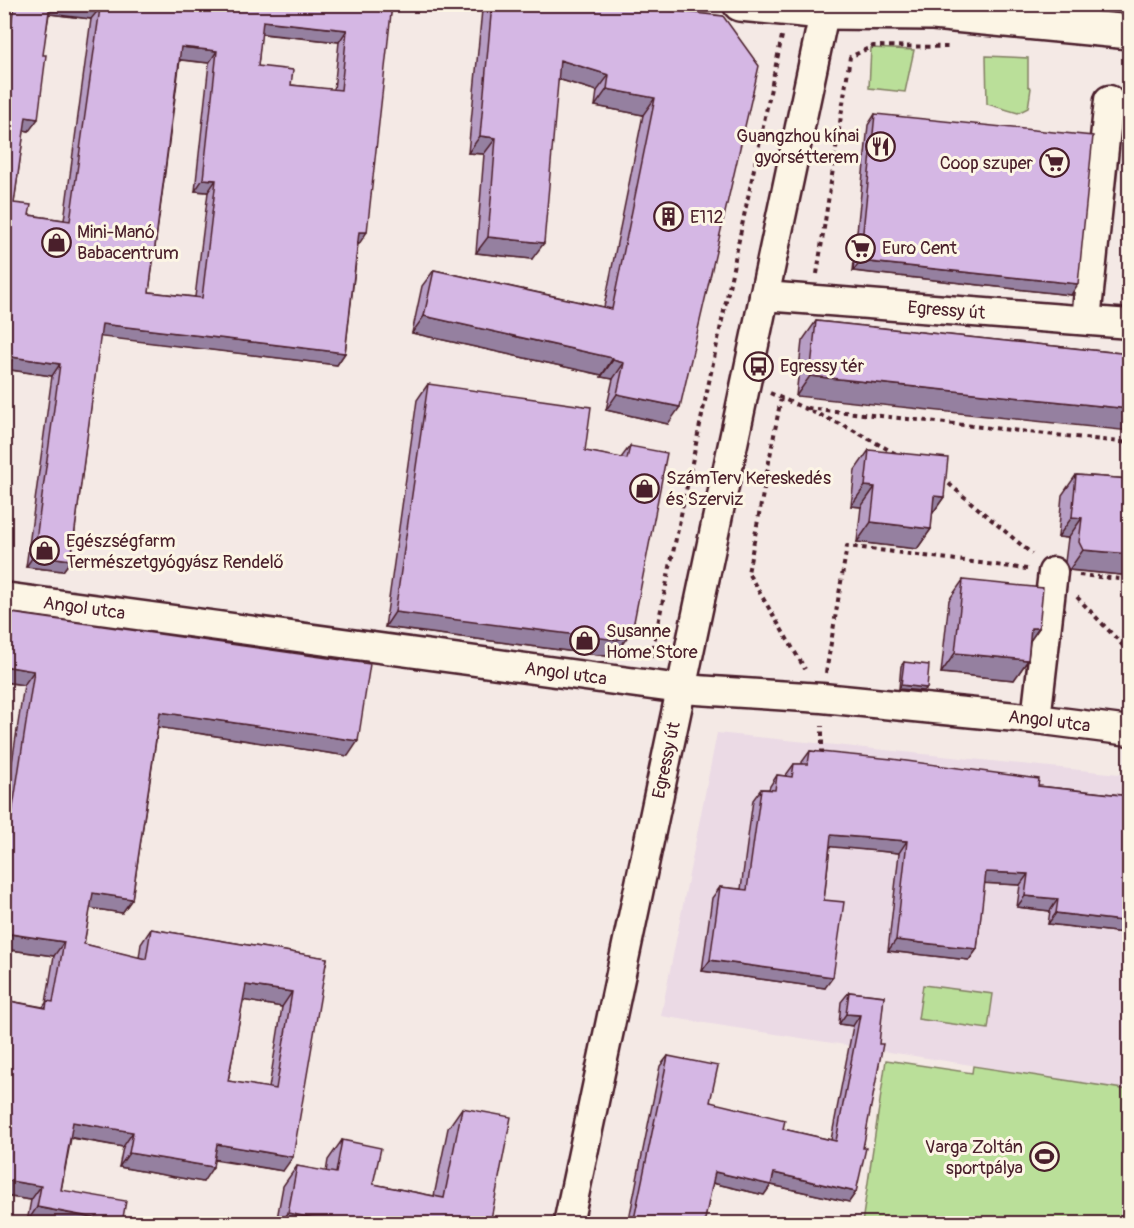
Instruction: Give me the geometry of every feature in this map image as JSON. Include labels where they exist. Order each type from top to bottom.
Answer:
[{"type":"main road","points":[[740,4],[933,13],[1130,32]]},
{"type":"street","name":"Egressy út","points":[[568,1224],[681,689],[778,297],[831,7]]},
{"type":"street","points":[[1086,320],[1109,100]]},
{"type":"street","name":"Egressy út","points":[[778,297],[1130,324]]},
{"type":"street","points":[[1036,719],[1053,572]]},
{"type":"street","name":"Angol utca","points":[[4,597],[681,689],[822,698],[1036,719],[1130,731]]},
{"type":"path","points":[[650,664],[783,34]]},
{"type":"path","points":[[778,297],[819,272],[850,57]]},
{"type":"path","points":[[822,698],[748,573],[781,398],[901,456]]},
{"type":"path","points":[[803,408],[1130,443]]},
{"type":"path","points":[[932,472],[1053,572],[1130,653]]},
{"type":"path","points":[[822,763],[822,698],[847,546],[1053,572],[1130,579]]},
{"type":"shaded area","points":[[717,733],[1129,775],[1129,1090],[661,1016]]},
{"type":"green space","points":[[871,48],[914,50],[905,92],[869,88]]},
{"type":"green space","points":[[986,56],[1028,58],[1028,86],[1031,88],[1028,108],[1018,113],[987,104]]},
{"type":"green space","points":[[923,985],[993,994],[988,1029],[918,1019]]},
{"type":"green space","name":"Varga Zoltán sportpálya","points":[[886,1060],[972,1073],[973,1066],[1129,1090],[1129,1223],[862,1223]]},
{"type":"building","points":[[14,4],[50,4],[38,119],[26,117],[14,203],[31,205],[29,215],[70,221],[100,8],[77,4],[392,4],[367,232],[359,232],[345,353],[102,324],[71,560],[34,555],[60,364],[12,357],[4,413],[4,76]],"holes":[[[263,21],[347,30],[341,90],[291,85],[293,70],[258,66]],[[181,47],[217,51],[203,179],[216,180],[202,298],[149,292]]]},
{"type":"building","points":[[492,4],[609,4],[723,16],[759,66],[680,407],[617,394],[624,363],[613,360],[613,358],[424,316],[434,270],[612,309],[655,98],[607,89],[609,75],[560,60],[544,243],[488,237],[496,138],[480,136]]},
{"type":"building","points":[[875,114],[1093,136],[1078,284],[860,261]]},
{"type":"building","points":[[816,321],[1130,354],[1130,409],[810,376]]},
{"type":"building","points":[[428,384],[591,407],[585,451],[627,459],[630,446],[667,453],[633,627],[628,636],[617,640],[395,612]]},
{"type":"building","points":[[869,450],[948,458],[944,497],[934,496],[931,529],[871,522],[875,487],[865,486]]},
{"type":"building","points":[[1076,475],[1130,479],[1130,554],[1083,550],[1079,542],[1082,518],[1072,517]]},
{"type":"building","points":[[963,580],[1043,588],[1039,628],[1031,628],[1028,660],[955,653]]},
{"type":"building","points":[[4,612],[370,664],[358,741],[160,712],[132,899],[93,893],[84,944],[146,959],[151,929],[327,958],[293,1157],[217,1144],[213,1167],[129,1153],[133,1132],[73,1122],[61,1190],[126,1201],[122,1223],[37,1207],[41,1186],[4,1180],[4,1000],[46,1008],[47,1001],[53,1002],[64,942],[4,933],[4,866],[34,671],[4,666]],"holes":[[[246,985],[292,992],[276,1089],[228,1081]]]},
{"type":"building","points":[[904,662],[929,665],[927,688],[901,685]]},
{"type":"building","points":[[810,751],[892,759],[1039,779],[1038,786],[1130,796],[1130,922],[1056,913],[1058,899],[1025,896],[1028,874],[986,872],[977,949],[896,940],[907,841],[831,835],[824,900],[844,902],[833,977],[710,960],[720,887],[747,890],[761,789],[775,790],[777,775],[792,777],[794,764],[808,764]]},
{"type":"building","points":[[849,992],[884,996],[879,1044],[883,1044],[863,1148],[866,1148],[856,1192],[774,1173],[771,1185],[715,1172],[704,1224],[633,1224],[668,1056],[718,1066],[710,1102],[785,1120],[783,1129],[836,1141],[860,1015],[846,1014]]},
{"type":"building","points":[[462,1108],[511,1117],[490,1224],[343,1224],[288,1213],[297,1166],[336,1173],[342,1140],[381,1148],[373,1184],[444,1198]]},
{"type":"tram line","points":[[1115,4],[1130,6]]},
{"type":"place","name":"Guangzhou kínai gyorsétterem","points":[[880,146]]},
{"type":"place","name":"Coop szuper","points":[[1054,163]]},
{"type":"place","name":"E112","points":[[669,217]]},
{"type":"place","name":"Mini-Manó Babacentrum","points":[[56,242]]},
{"type":"place","name":"Euro Cent","points":[[861,248]]},
{"type":"place","name":"Egressy tér","points":[[759,366]]},
{"type":"place","name":"SzámTerv Kereskedés és Szerviz","points":[[645,488]]},
{"type":"place","name":"Egészségfarm Természetgyógyász Rendelő","points":[[45,551]]},
{"type":"place","name":"Susanne Home Store","points":[[585,641]]},
{"type":"place","name":"Varga Zoltán sportpálya","points":[[1044,1157]]}]
